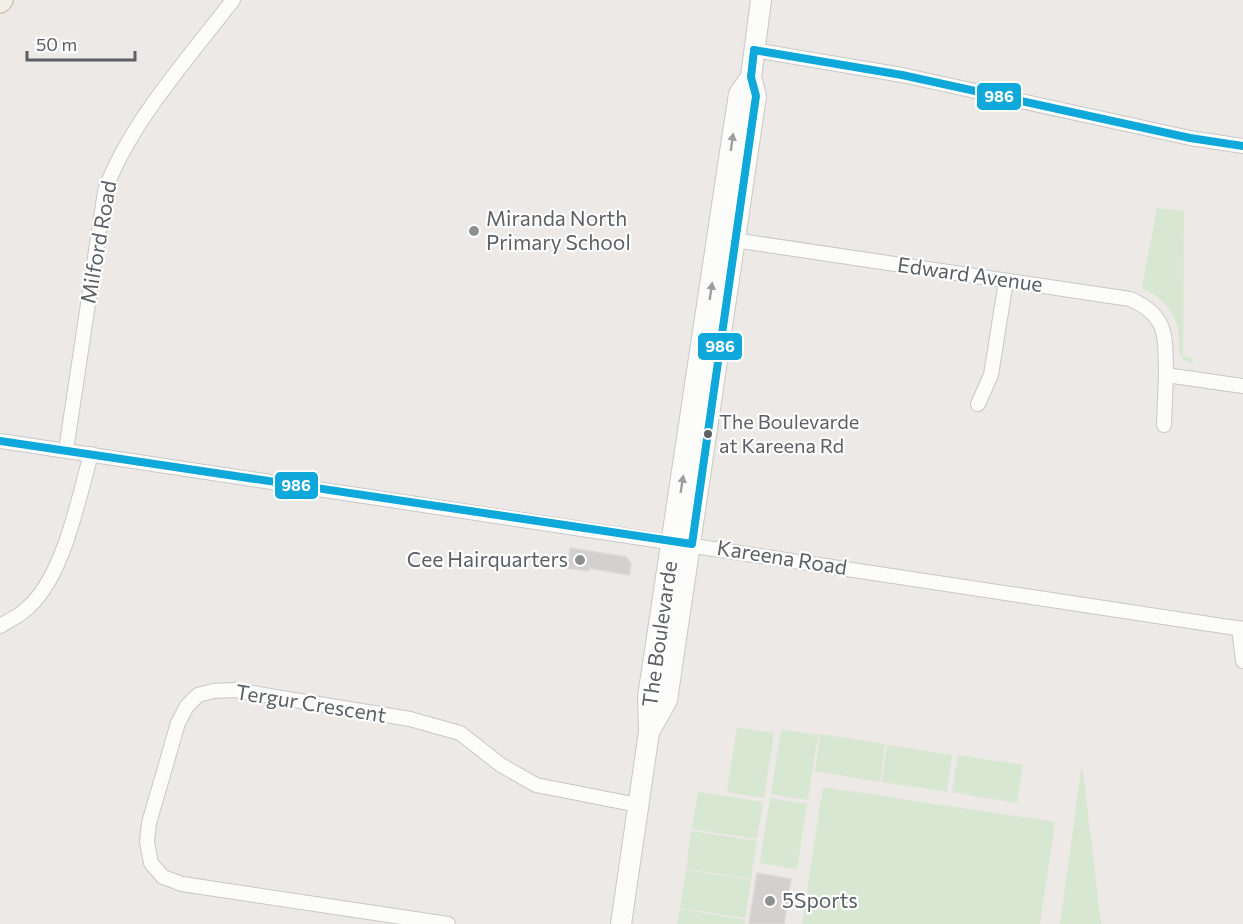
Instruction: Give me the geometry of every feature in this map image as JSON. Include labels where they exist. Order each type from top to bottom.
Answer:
[{"type":"main road","name":"The Boulevarde","points":[[621,924],[649,732],[667,700],[682,543],[727,239],[740,94],[751,77],[761,0]]},
{"type":"street","name":"Milford Road","points":[[66,450],[105,191],[114,165],[165,89],[233,0]]},
{"type":"street","points":[[754,50],[902,75],[1190,138],[1243,146]]},
{"type":"street","name":"Edward Avenue","points":[[727,239],[1130,299],[1147,306],[1161,322],[1165,332],[1164,425]]},
{"type":"street","points":[[978,404],[991,375],[1006,280]]},
{"type":"street","points":[[1166,375],[1243,386]]},
{"type":"street","name":"Kareena Road","points":[[0,441],[1241,628]]},
{"type":"street","points":[[0,626],[26,610],[50,578],[71,522],[91,454]]},
{"type":"street","points":[[1241,628],[1243,661]]},
{"type":"street","name":"Tergur Crescent","points":[[448,924],[182,884],[164,877],[151,863],[147,842],[149,823],[178,723],[187,706],[198,695],[234,690],[410,719],[460,733],[501,765],[536,785],[638,805]]},
{"type":"green space","points":[[1157,208],[1184,211],[1183,356],[1193,358],[1193,363],[1185,361],[1181,355],[1178,327],[1167,306],[1142,288]]},
{"type":"green space","points":[[737,727],[774,733],[764,798],[727,792]]},
{"type":"green space","points":[[781,729],[818,735],[808,800],[771,794]]},
{"type":"green space","points":[[820,734],[885,744],[880,782],[815,771]]},
{"type":"green space","points":[[887,745],[952,755],[947,792],[882,782]]},
{"type":"green space","points":[[958,755],[1023,765],[1017,803],[952,792]]},
{"type":"green space","points":[[1082,763],[1101,924],[1060,924]]},
{"type":"green space","points":[[823,787],[1055,822],[1040,924],[802,924]]},
{"type":"green space","points":[[698,792],[763,802],[757,839],[692,829]]},
{"type":"green space","points":[[770,798],[807,804],[797,869],[760,863]]},
{"type":"green space","points":[[691,831],[757,841],[751,879],[686,869]]},
{"type":"green space","points":[[686,870],[751,880],[745,918],[680,908]]},
{"type":"green space","points":[[680,909],[745,920],[744,924],[677,924]]},
{"type":"building","points":[[570,548],[626,557],[631,564],[629,575],[589,568],[589,571],[567,568]]},
{"type":"building","name":"5Sports","points":[[757,873],[791,879],[784,924],[749,924]]},
{"type":"transit line","name":"986","points":[[754,50],[902,75],[1190,138],[1243,146]]},
{"type":"transit line","name":"986","points":[[0,441],[692,544],[756,96],[751,77],[754,50]]},
{"type":"place","name":"Miranda North Primary School","points":[[474,231]]},
{"type":"place","name":"The Boulevarde at Kareena Rd","points":[[708,434]]},
{"type":"place","name":"Cee Hairquarters","points":[[580,560]]},
{"type":"place","name":"5Sports","points":[[770,901]]}]
